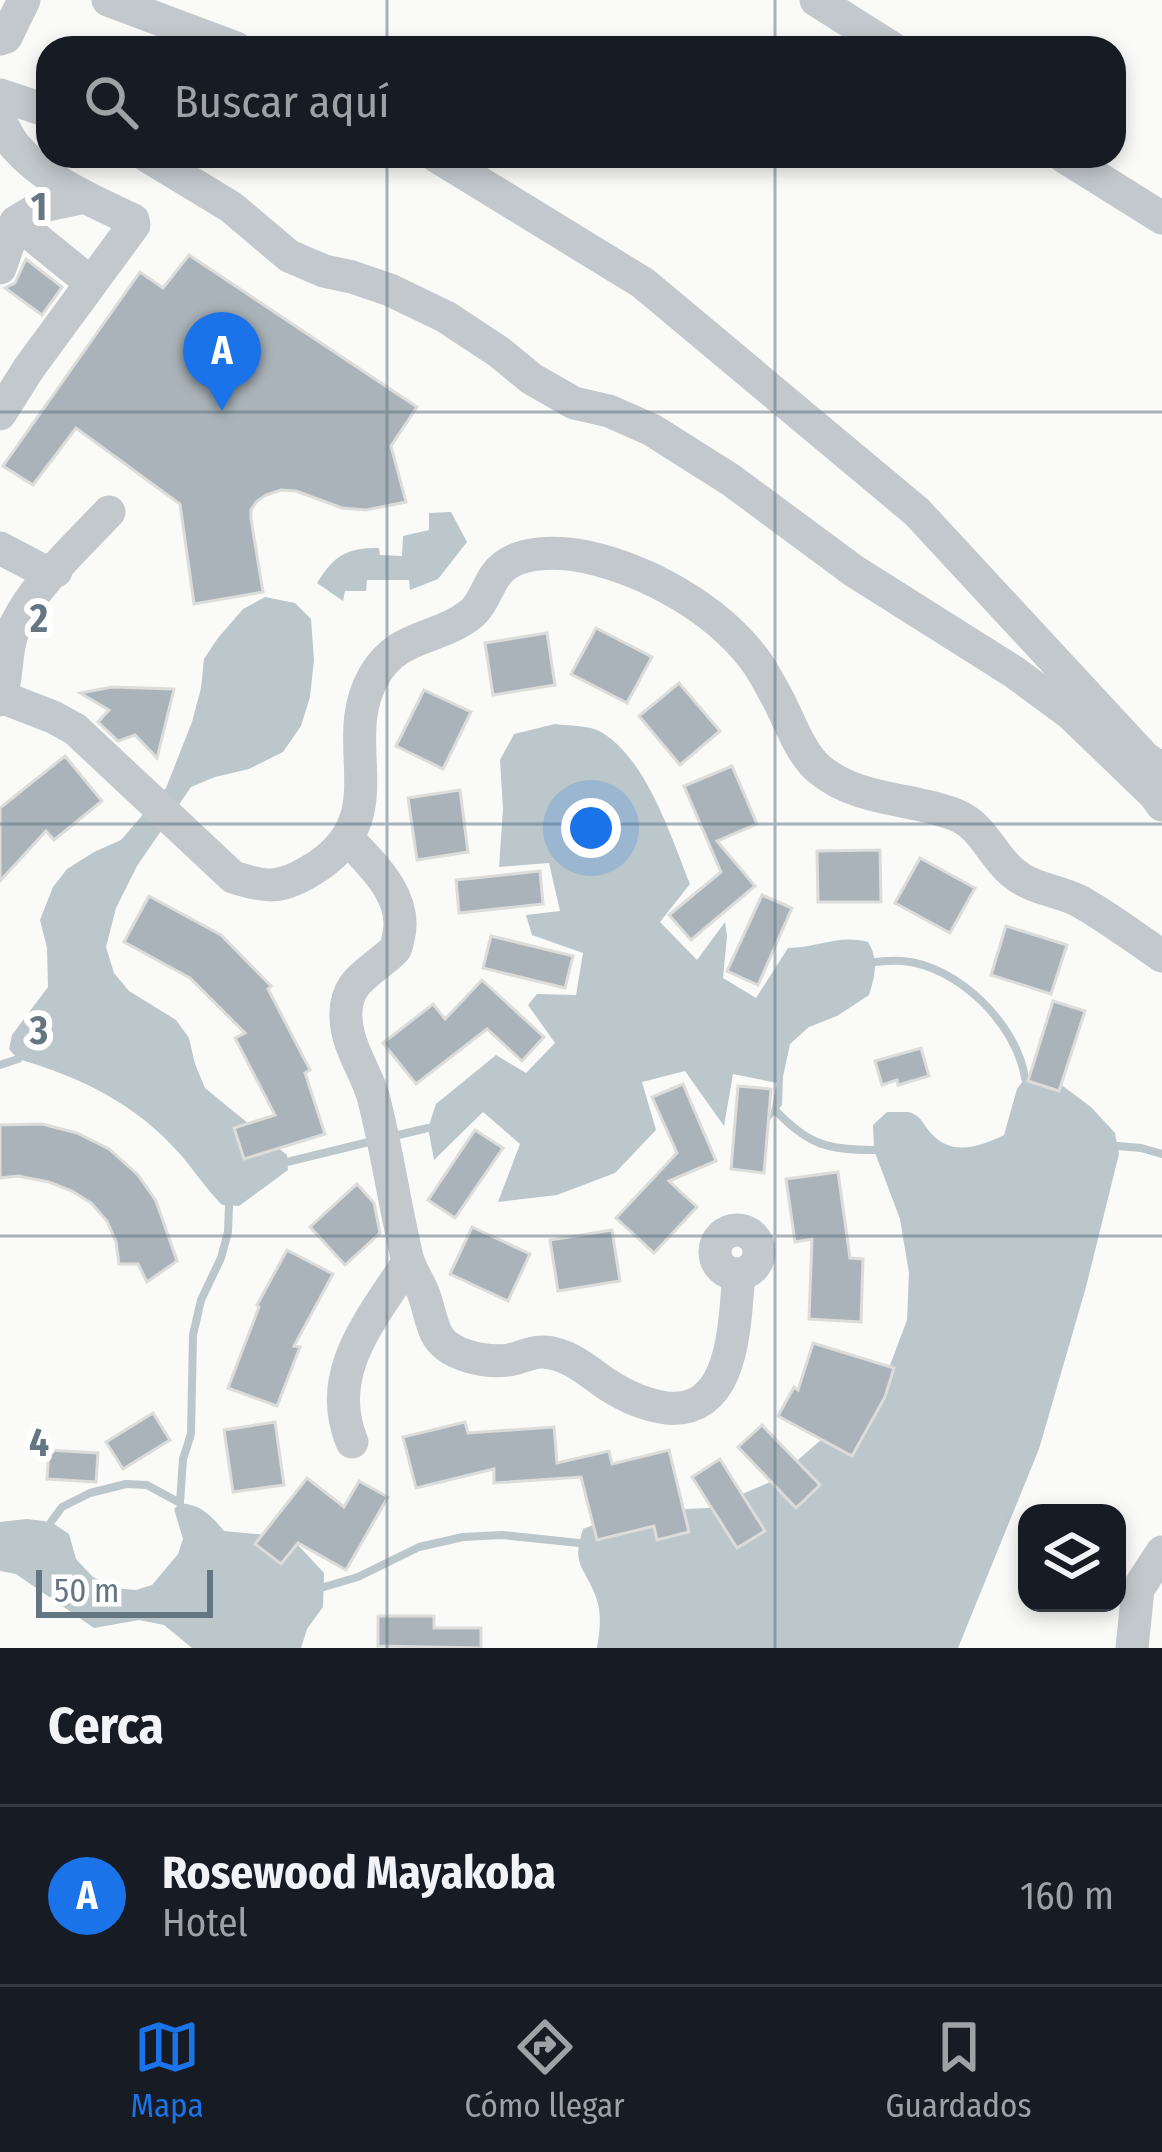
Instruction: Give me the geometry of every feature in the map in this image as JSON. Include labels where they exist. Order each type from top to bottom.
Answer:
[{"type":"lane","points":[[108,0],[204,36]]},
{"type":"lane","points":[[816,0],[873,36]]},
{"type":"lane","points":[[0,95],[36,107]]},
{"type":"lane","points":[[0,121],[14,145],[36,165]]},
{"type":"lane","points":[[0,414],[28,368],[134,225],[133,220],[39,168]]},
{"type":"lane","points":[[167,168],[231,207],[289,256],[390,290],[446,317],[574,403],[609,411],[692,454],[854,571],[1014,672],[1071,714],[1162,805]]},
{"type":"lane","points":[[456,168],[643,283],[917,512],[1145,758],[1162,769]]},
{"type":"lane","points":[[1082,168],[1162,218]]},
{"type":"lane","points":[[0,268],[16,222],[42,206],[85,197]]},
{"type":"lane","points":[[16,222],[92,283]]},
{"type":"lane","points":[[109,512],[14,627],[1,698],[75,729],[233,878],[260,886],[283,885],[332,857],[348,839],[363,787],[363,699],[388,656],[410,640],[447,629],[475,611],[499,569],[521,556],[586,557],[659,584],[731,634],[756,661],[814,765],[838,783],[955,814],[974,825],[1012,872],[1077,900],[1162,956]]},
{"type":"lane","points":[[0,548],[56,572]]},
{"type":"lane","points":[[348,839],[401,909],[395,951],[359,976],[345,1016],[384,1139],[408,1262],[438,1338],[455,1351],[487,1360],[511,1360],[538,1351],[565,1355],[645,1405],[678,1409],[705,1401],[722,1376],[732,1340],[739,1274]]},
{"type":"lane","points":[[352,1442],[343,1419],[344,1387],[353,1352],[408,1262]]},
{"type":"lane","points":[[1132,1648],[1138,1589],[1162,1552]]},
{"type":"shaded area","points":[[451,512],[467,542],[438,579],[410,590],[409,580],[367,580],[366,591],[345,591],[343,601],[317,583],[336,560],[350,552],[379,548],[380,555],[402,556],[403,536],[429,530],[429,513]]},
{"type":"shaded area","points":[[265,597],[295,603],[311,619],[314,660],[301,726],[283,752],[249,769],[191,787],[137,866],[116,908],[106,947],[114,973],[129,991],[176,1020],[189,1038],[205,1088],[287,1155],[288,1170],[239,1206],[222,1205],[163,1136],[126,1107],[64,1074],[18,1059],[9,1049],[12,1035],[48,987],[47,948],[40,920],[53,887],[67,869],[121,840],[166,788],[192,722],[204,659],[243,609]]},
{"type":"shaded area","points":[[555,724],[601,732],[617,744],[644,780],[690,884],[660,922],[697,960],[725,922],[723,978],[756,998],[788,948],[868,942],[874,975],[869,995],[809,1027],[790,1044],[782,1105],[769,1121],[777,1083],[733,1074],[724,1126],[685,1071],[642,1082],[656,1130],[615,1173],[557,1195],[498,1202],[520,1144],[483,1112],[434,1160],[428,1128],[436,1104],[496,1055],[526,1073],[555,1043],[528,1005],[537,994],[576,995],[583,953],[532,935],[526,915],[560,911],[549,863],[499,867],[500,760],[514,734]]},
{"type":"shaded area","points":[[1048,1075],[1091,1107],[1115,1133],[1119,1154],[1039,1449],[958,1648],[597,1648],[598,1603],[579,1558],[583,1529],[641,1511],[709,1508],[775,1480],[839,1424],[889,1368],[907,1320],[909,1273],[900,1219],[874,1150],[873,1125],[887,1112],[908,1112],[947,1145],[975,1146],[1004,1135],[1017,1089],[1025,1078]]},
{"type":"shaded area","points":[[180,1503],[205,1512],[224,1531],[266,1535],[298,1545],[324,1573],[323,1607],[307,1629],[301,1648],[192,1648],[164,1625],[139,1620],[94,1628],[16,1574],[0,1571],[0,1522],[27,1519],[51,1522],[69,1534],[76,1559],[93,1577],[115,1588],[136,1590],[152,1585],[178,1554],[183,1539],[174,1509]]},
{"type":"building","points":[[189,255],[417,407],[391,446],[406,502],[366,510],[342,508],[296,491],[266,495],[251,510],[263,592],[194,604],[180,504],[76,428],[33,485],[3,466],[140,272],[163,288]]},
{"type":"building","points":[[26,259],[62,287],[42,315],[5,288],[15,283]]},
{"type":"building","points":[[596,628],[652,657],[627,703],[571,674]]},
{"type":"building","points":[[547,633],[555,685],[493,695],[485,643]]},
{"type":"building","points":[[679,683],[720,731],[680,765],[639,716]]},
{"type":"building","points":[[112,687],[174,689],[157,758],[135,735],[118,741],[98,722],[109,710],[80,693]]},
{"type":"building","points":[[424,690],[471,712],[443,769],[396,746]]},
{"type":"building","points":[[65,756],[102,801],[54,840],[46,831],[0,881],[0,808]]},
{"type":"building","points":[[732,766],[757,824],[717,841],[755,886],[691,940],[669,915],[721,872],[684,786]]},
{"type":"building","points":[[460,790],[468,852],[417,860],[408,798]]},
{"type":"building","points":[[880,850],[881,902],[818,902],[817,851]]},
{"type":"building","points":[[920,858],[975,888],[950,933],[895,903]]},
{"type":"building","points":[[540,871],[543,904],[459,913],[456,880]]},
{"type":"building","points":[[762,895],[792,908],[758,985],[727,971]]},
{"type":"building","points":[[149,896],[221,935],[271,986],[268,989],[310,1070],[305,1073],[325,1134],[244,1159],[234,1128],[275,1115],[235,1038],[245,1033],[190,978],[124,942]]},
{"type":"building","points":[[1006,926],[1067,945],[1051,994],[991,975]]},
{"type":"building","points":[[491,936],[573,956],[565,988],[483,968]]},
{"type":"building","points":[[482,980],[544,1037],[522,1061],[487,1029],[416,1084],[383,1043],[433,1004],[445,1019]]},
{"type":"building","points":[[1053,1001],[1085,1011],[1059,1091],[1028,1081]]},
{"type":"building","points":[[921,1048],[929,1076],[882,1085],[875,1061]]},
{"type":"building","points":[[683,1084],[716,1161],[669,1181],[697,1207],[654,1253],[616,1218],[677,1153],[652,1097]]},
{"type":"building","points":[[738,1086],[771,1089],[764,1173],[731,1169]]},
{"type":"building","points":[[42,1124],[77,1133],[109,1149],[138,1175],[156,1201],[177,1261],[147,1282],[138,1264],[119,1264],[107,1221],[91,1203],[49,1182],[0,1178],[0,1125]]},
{"type":"building","points":[[475,1130],[503,1148],[455,1218],[428,1200]]},
{"type":"building","points":[[838,1172],[850,1258],[863,1259],[861,1322],[809,1319],[812,1239],[795,1242],[786,1179]]},
{"type":"building","points":[[357,1184],[374,1203],[380,1233],[345,1265],[310,1227]]},
{"type":"building","points":[[472,1227],[530,1254],[508,1301],[450,1274]]},
{"type":"building","points":[[612,1230],[620,1281],[558,1291],[550,1240]]},
{"type":"building","points":[[287,1250],[333,1274],[294,1346],[300,1347],[277,1406],[228,1388],[257,1305]]},
{"type":"building","points":[[813,1343],[894,1368],[885,1397],[852,1456],[778,1416],[794,1387],[798,1390]]},
{"type":"building","points":[[153,1413],[170,1440],[123,1469],[106,1442]]},
{"type":"building","points":[[275,1422],[284,1485],[233,1492],[224,1430]]},
{"type":"building","points":[[465,1422],[468,1433],[554,1427],[557,1463],[609,1451],[612,1464],[669,1450],[689,1532],[657,1540],[654,1526],[597,1540],[581,1477],[494,1483],[494,1469],[416,1488],[403,1437]]},
{"type":"building","points":[[762,1425],[820,1485],[796,1508],[738,1447]]},
{"type":"building","points":[[49,1450],[98,1453],[96,1482],[47,1479]]},
{"type":"building","points":[[720,1459],[765,1531],[737,1548],[692,1477]]},
{"type":"building","points":[[307,1478],[344,1507],[359,1481],[388,1497],[346,1570],[298,1543],[281,1564],[255,1544]]},
{"type":"building","points":[[378,1616],[434,1616],[434,1628],[481,1628],[481,1648],[378,1646]]},
{"type":"waterway","points":[[875,962],[924,965],[964,986],[998,1019],[1020,1058],[1025,1078]]},
{"type":"waterway","points":[[0,1065],[18,1059]]},
{"type":"waterway","points":[[777,1112],[820,1143],[874,1150]]},
{"type":"waterway","points":[[394,1136],[428,1128]]},
{"type":"waterway","points":[[287,1162],[373,1141]]},
{"type":"waterway","points":[[1118,1146],[1162,1154]]},
{"type":"waterway","points":[[51,1522],[62,1507],[90,1493],[126,1484],[147,1485],[180,1503],[183,1459],[191,1434],[193,1335],[201,1300],[221,1258],[229,1205]]},
{"type":"waterway","points":[[324,1587],[358,1577],[419,1547],[463,1537],[502,1535],[579,1543]]},
{"type":"place","name":"Rosewood Mayakoba","points":[[222,411]]}]
